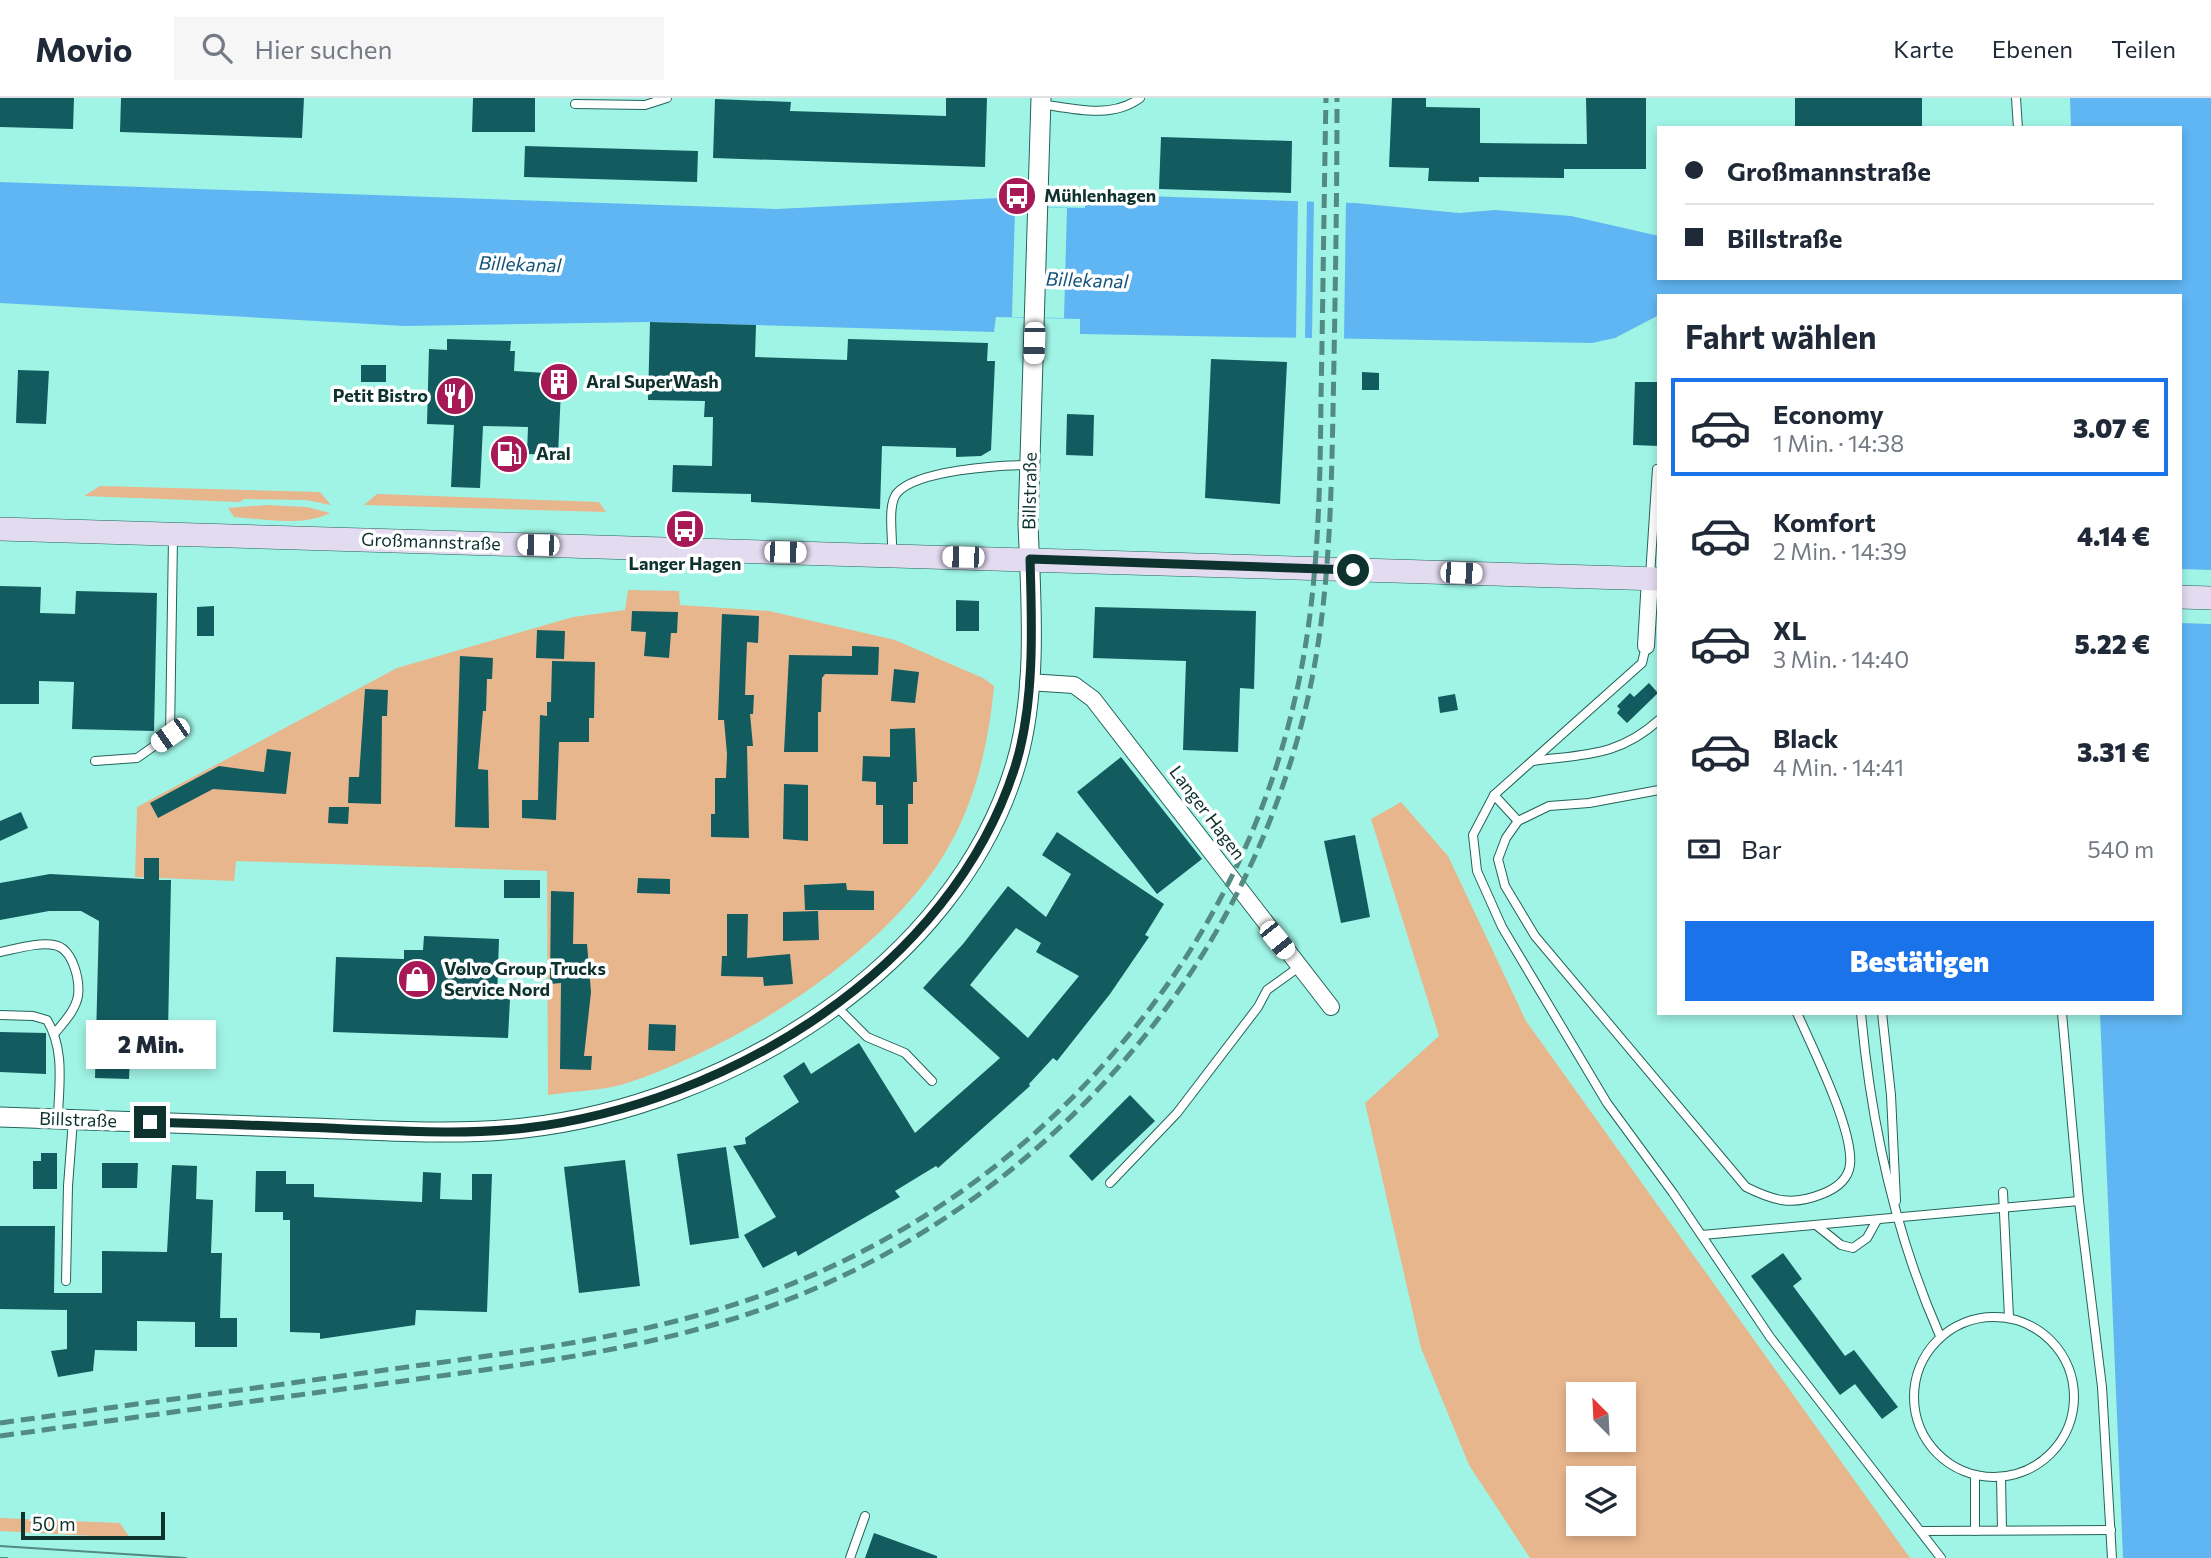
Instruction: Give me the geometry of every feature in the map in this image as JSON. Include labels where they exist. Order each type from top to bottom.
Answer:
[{"type":"main road","name":"Großmannstraße","points":[[0,528],[1655,579]]},
{"type":"main road","points":[[2182,597],[2211,598]]},
{"type":"street","name":"Billstraße","points":[[0,1117],[440,1132],[538,1126],[615,1111],[678,1092],[751,1058],[834,1004],[921,927],[982,842],[1001,806],[1016,765],[1027,713],[1030,465],[1041,101]]},
{"type":"street","points":[[1646,646],[1655,579]]},
{"type":"street","name":"Langer Hagen","points":[[1028,682],[1074,685],[1093,699],[1331,1007]]},
{"type":"lane","points":[[575,104],[645,106],[667,98]]},
{"type":"lane","points":[[1041,101],[1089,111],[1122,109],[1140,98]]},
{"type":"lane","points":[[2016,98],[2018,126]]},
{"type":"lane","points":[[892,555],[893,503],[897,493],[913,483],[948,473],[997,465],[1030,465]]},
{"type":"lane","points":[[1655,579],[1657,469]]},
{"type":"lane","points":[[95,761],[137,758],[170,735],[173,534]]},
{"type":"lane","points":[[1646,646],[1642,663],[1494,795],[1473,835],[1477,871],[1485,894],[1607,1102],[1818,1404],[1941,1558]]},
{"type":"lane","points":[[1532,761],[1596,755],[1640,738],[1657,722]]},
{"type":"lane","points":[[1657,790],[1589,803],[1549,806],[1518,821],[1506,838],[1498,859],[1505,886],[1535,936],[1746,1187],[1769,1198],[1802,1202],[1837,1189],[1850,1166],[1848,1138],[1798,1015]]},
{"type":"lane","points":[[1494,795],[1518,821]]},
{"type":"lane","points":[[0,952],[52,944],[62,947],[69,957],[76,974],[78,996],[69,1016],[55,1033]]},
{"type":"lane","points":[[1110,1183],[1177,1113],[1258,1007],[1267,990],[1298,967]]},
{"type":"lane","points":[[834,1004],[867,1037],[905,1053],[932,1081]]},
{"type":"lane","points":[[0,1015],[33,1016],[47,1020],[55,1033],[66,1119],[66,1281]]},
{"type":"lane","points":[[1861,1015],[1879,1133],[1896,1218],[1917,1284],[1940,1336]]},
{"type":"lane","points":[[1882,1015],[1895,1148],[1896,1218]]},
{"type":"lane","points":[[2062,1015],[2079,1201],[2102,1387],[2112,1558]]},
{"type":"lane","points":[[2003,1192],[2009,1318]]},
{"type":"lane","points":[[1702,1235],[2079,1201]]},
{"type":"lane","points":[[1816,1226],[1841,1245],[1853,1248],[1867,1238],[1878,1220]]},
{"type":"lane","points":[[2009,1318],[2031,1325],[2049,1338],[2064,1356],[2072,1378],[2075,1401],[2070,1423],[2052,1452],[2024,1472],[2001,1477],[1975,1475],[1952,1466],[1933,1450],[1919,1429],[1913,1404],[1915,1379],[1924,1356],[1940,1336],[1972,1319],[2009,1318]]},
{"type":"lane","points":[[1975,1475],[1975,1531]]},
{"type":"lane","points":[[2001,1477],[2002,1531]]},
{"type":"lane","points":[[850,1558],[864,1516]]},
{"type":"lane","points":[[1922,1531],[2111,1530]]},
{"type":"shaded area","points":[[100,486],[320,492],[331,505],[306,500],[244,499],[240,502],[84,496]]},
{"type":"shaded area","points":[[377,494],[599,502],[606,512],[364,505]]},
{"type":"shaded area","points":[[267,505],[307,507],[330,513],[307,520],[283,521],[234,517],[228,508]]},
{"type":"shaded area","points":[[628,590],[679,591],[680,605],[769,611],[895,640],[983,678],[994,686],[979,772],[965,814],[945,853],[918,891],[885,927],[847,961],[760,1021],[670,1067],[627,1083],[548,1095],[547,871],[236,861],[234,881],[135,877],[137,807],[397,668],[573,617],[625,610]]},
{"type":"shaded area","points":[[1401,802],[1448,856],[1526,1021],[1910,1558],[1530,1558],[1469,1465],[1421,1348],[1365,1103],[1439,1036],[1371,819]]},
{"type":"shaded area","points":[[0,1518],[120,1523],[130,1538],[0,1531]]},
{"type":"water","name":"Billekanal","points":[[2070,98],[2211,98],[2211,1558],[2123,1558],[2100,1015],[2182,1015],[2182,294],[1657,294],[1657,316],[1615,338],[1592,343],[1080,334],[1080,319],[996,317],[994,332],[650,322],[404,326],[0,303],[0,182],[776,209],[999,198],[1000,206],[1085,208],[1085,194],[1355,203],[1459,213],[1495,210],[1571,216],[1657,236],[1657,280],[2182,280],[2182,126],[2071,126]]},
{"type":"pier","points":[[1298,198],[1307,198],[1305,340],[1296,340]]},
{"type":"pier","points":[[1314,198],[1346,199],[1344,341],[1312,340]]},
{"type":"pier","points":[[1015,207],[1067,208],[1064,318],[1012,317]]},
{"type":"pier","points":[[2182,569],[2211,570],[2211,624],[2182,623]]},
{"type":"building","points":[[0,98],[74,98],[73,129],[0,127]]},
{"type":"building","points":[[121,98],[304,98],[302,138],[120,132]]},
{"type":"building","points":[[473,98],[535,98],[535,132],[472,132]]},
{"type":"building","points":[[946,98],[987,98],[985,167],[713,158],[715,99],[791,102],[790,111],[946,116]]},
{"type":"building","points":[[1392,98],[1426,98],[1426,107],[1480,108],[1480,143],[1587,144],[1586,98],[1646,98],[1646,169],[1564,169],[1564,178],[1479,177],[1479,182],[1428,181],[1429,168],[1389,167]]},
{"type":"building","points":[[1795,98],[1922,98],[1922,126],[1795,126]]},
{"type":"building","points":[[1161,137],[1292,141],[1291,193],[1159,189]]},
{"type":"building","points":[[525,146],[698,151],[697,182],[524,177]]},
{"type":"building","points":[[650,322],[756,325],[755,357],[847,360],[848,339],[988,343],[987,361],[995,361],[991,450],[981,456],[956,457],[956,448],[882,446],[880,509],[751,502],[751,494],[672,492],[673,465],[712,466],[713,417],[704,417],[705,401],[648,400]]},
{"type":"building","points":[[447,339],[511,341],[510,351],[515,351],[514,371],[577,375],[576,390],[561,390],[558,455],[527,454],[528,427],[483,426],[480,488],[451,487],[454,425],[427,424],[429,349],[447,350]]},
{"type":"building","points":[[1211,359],[1287,362],[1280,504],[1205,498]]},
{"type":"building","points":[[361,365],[386,365],[386,382],[361,382]]},
{"type":"building","points":[[18,370],[49,371],[46,424],[16,423]]},
{"type":"building","points":[[1362,372],[1379,373],[1379,390],[1362,390]]},
{"type":"building","points":[[1635,382],[1657,382],[1657,446],[1633,445]]},
{"type":"building","points":[[1067,414],[1094,415],[1093,456],[1066,455]]},
{"type":"building","points":[[0,586],[41,587],[40,613],[75,614],[76,591],[157,593],[154,731],[72,729],[74,682],[39,681],[39,704],[0,704]]},
{"type":"building","points":[[956,600],[979,601],[979,631],[956,631]]},
{"type":"building","points":[[214,606],[214,636],[197,636],[197,607]]},
{"type":"building","points":[[1095,607],[1256,611],[1254,689],[1240,688],[1238,752],[1183,750],[1186,661],[1093,658]]},
{"type":"building","points":[[632,611],[678,612],[677,633],[671,633],[669,658],[644,656],[646,632],[631,631]]},
{"type":"building","points":[[722,614],[759,616],[758,643],[747,642],[745,695],[754,695],[753,714],[750,714],[753,746],[747,746],[749,838],[711,837],[711,814],[715,814],[715,778],[726,778],[724,720],[718,720]]},
{"type":"building","points":[[537,630],[565,631],[564,659],[536,658]]},
{"type":"building","points":[[852,646],[879,647],[878,675],[825,674],[822,678],[821,712],[818,712],[818,752],[784,752],[789,655],[852,656]]},
{"type":"building","points":[[460,656],[493,658],[492,679],[487,679],[486,711],[483,711],[478,769],[488,770],[489,828],[455,827]]},
{"type":"building","points":[[552,661],[595,662],[594,718],[589,718],[589,742],[559,742],[556,820],[522,818],[522,800],[538,800],[540,715],[547,716],[547,702],[551,702]]},
{"type":"building","points":[[894,669],[919,672],[915,703],[891,701]]},
{"type":"building","points":[[1649,683],[1657,692],[1627,723],[1617,713],[1620,709],[1617,706],[1630,693],[1634,697]]},
{"type":"building","points":[[365,689],[388,690],[387,716],[382,716],[381,804],[348,803],[349,777],[359,777]]},
{"type":"building","points":[[1455,694],[1458,710],[1440,713],[1438,697]]},
{"type":"building","points":[[915,728],[917,782],[913,782],[913,804],[908,804],[908,844],[883,844],[883,805],[876,805],[876,782],[862,781],[863,756],[890,757],[890,729]]},
{"type":"building","points":[[267,749],[291,752],[286,794],[213,789],[158,818],[150,803],[219,766],[264,772]]},
{"type":"building","points":[[1121,757],[1202,859],[1157,894],[1077,792]]},
{"type":"building","points":[[784,784],[808,785],[808,841],[783,839]]},
{"type":"building","points":[[329,807],[349,807],[348,824],[328,823]]},
{"type":"building","points":[[21,812],[28,828],[0,841],[0,821]]},
{"type":"building","points":[[1057,832],[1164,904],[1145,935],[1149,937],[1110,994],[1057,1061],[1053,1058],[1030,1086],[938,1168],[936,1166],[895,1191],[900,1197],[798,1256],[796,1251],[763,1268],[744,1235],[776,1217],[733,1146],[746,1144],[745,1138],[799,1102],[783,1076],[804,1062],[811,1074],[859,1043],[915,1133],[1000,1058],[923,988],[963,944],[1008,886],[1046,917],[1071,874],[1042,855]],"holes":[[[1016,928],[1041,943],[1036,952],[1079,976],[1028,1038],[970,985]]]},
{"type":"building","points":[[1355,835],[1370,917],[1341,923],[1324,841]]},
{"type":"building","points":[[144,858],[159,858],[159,880],[171,880],[168,1033],[131,1031],[129,1079],[95,1078],[99,921],[81,911],[49,911],[0,920],[0,883],[50,874],[144,879]]},
{"type":"building","points":[[638,878],[670,879],[670,894],[637,893]]},
{"type":"building","points":[[504,880],[540,880],[540,898],[504,898]]},
{"type":"building","points":[[846,883],[847,890],[874,891],[874,910],[805,910],[804,885]]},
{"type":"building","points":[[551,891],[574,892],[573,944],[587,944],[591,992],[584,1056],[592,1056],[591,1070],[560,1069],[561,983],[550,984]]},
{"type":"building","points":[[818,911],[819,940],[783,941],[783,912]]},
{"type":"building","points":[[727,914],[748,914],[747,958],[790,954],[793,984],[764,986],[763,977],[721,976],[722,956],[727,956]]},
{"type":"building","name":"Volvo Group Trucks Service Nord","points":[[424,936],[499,939],[497,998],[510,999],[508,1038],[333,1032],[336,957],[404,959],[404,950],[423,950]]},
{"type":"building","points":[[649,1024],[676,1025],[675,1051],[648,1050]]},
{"type":"building","points":[[0,1032],[46,1033],[46,1074],[0,1072]]},
{"type":"building","points":[[1130,1095],[1155,1121],[1092,1181],[1069,1156]]},
{"type":"building","points":[[726,1147],[739,1238],[690,1245],[677,1154]]},
{"type":"building","points":[[41,1153],[57,1153],[57,1189],[33,1189],[33,1161],[41,1161]]},
{"type":"building","points":[[625,1160],[640,1286],[579,1293],[564,1167]]},
{"type":"building","points":[[102,1163],[138,1163],[137,1188],[102,1188]]},
{"type":"building","points":[[172,1165],[197,1166],[196,1199],[213,1200],[211,1253],[222,1253],[220,1318],[237,1318],[237,1347],[195,1347],[195,1322],[137,1321],[137,1351],[95,1350],[93,1371],[58,1377],[51,1351],[67,1349],[67,1310],[0,1309],[0,1226],[55,1226],[54,1293],[102,1293],[102,1251],[167,1252]]},
{"type":"building","points":[[256,1171],[286,1171],[286,1184],[314,1184],[314,1197],[422,1202],[423,1172],[441,1173],[440,1199],[472,1200],[472,1174],[492,1174],[487,1312],[416,1310],[415,1325],[320,1339],[320,1333],[290,1332],[290,1220],[283,1220],[283,1212],[255,1212]]},
{"type":"building","points":[[1783,1253],[1802,1279],[1793,1286],[1845,1356],[1854,1350],[1898,1407],[1882,1419],[1855,1384],[1840,1395],[1751,1276]]},
{"type":"building","points":[[874,1533],[937,1556],[937,1558],[865,1558]]},
{"type":"tram line","points":[[0,1546],[186,1558]]},
{"type":"tram line","points":[[0,1558],[7,1558]]},
{"type":"railway","points":[[0,1423],[468,1359],[632,1331],[713,1311],[771,1292],[828,1268],[882,1241],[934,1210],[984,1175],[1076,1094],[1148,1011],[1202,931],[1247,845],[1265,800],[1293,707],[1308,631],[1316,553],[1321,437],[1326,98]]},
{"type":"railway","points":[[0,1436],[550,1360],[709,1326],[771,1306],[831,1282],[888,1253],[995,1183],[1044,1142],[1090,1097],[1164,1011],[1218,929],[1261,842],[1279,796],[1307,702],[1320,630],[1330,521],[1337,98]]},
{"type":"place","name":"Mühlenhagen","points":[[1017,196]]},
{"type":"place","name":"Aral SuperWash","points":[[559,382]]},
{"type":"place","name":"Petit Bistro","points":[[455,396]]},
{"type":"place","name":"Aral","points":[[509,454]]},
{"type":"place","name":"Langer Hagen","points":[[685,529]]},
{"type":"place","name":"Volvo Group Trucks Service Nord","points":[[417,979]]},
{"type":"route","points":[[150,1122],[475,1132],[526,1128],[577,1120],[640,1105],[678,1092],[741,1064],[820,1016],[879,968],[921,927],[966,869],[982,842],[1001,806],[1024,735],[1027,713],[1030,559],[1353,570]]}]
